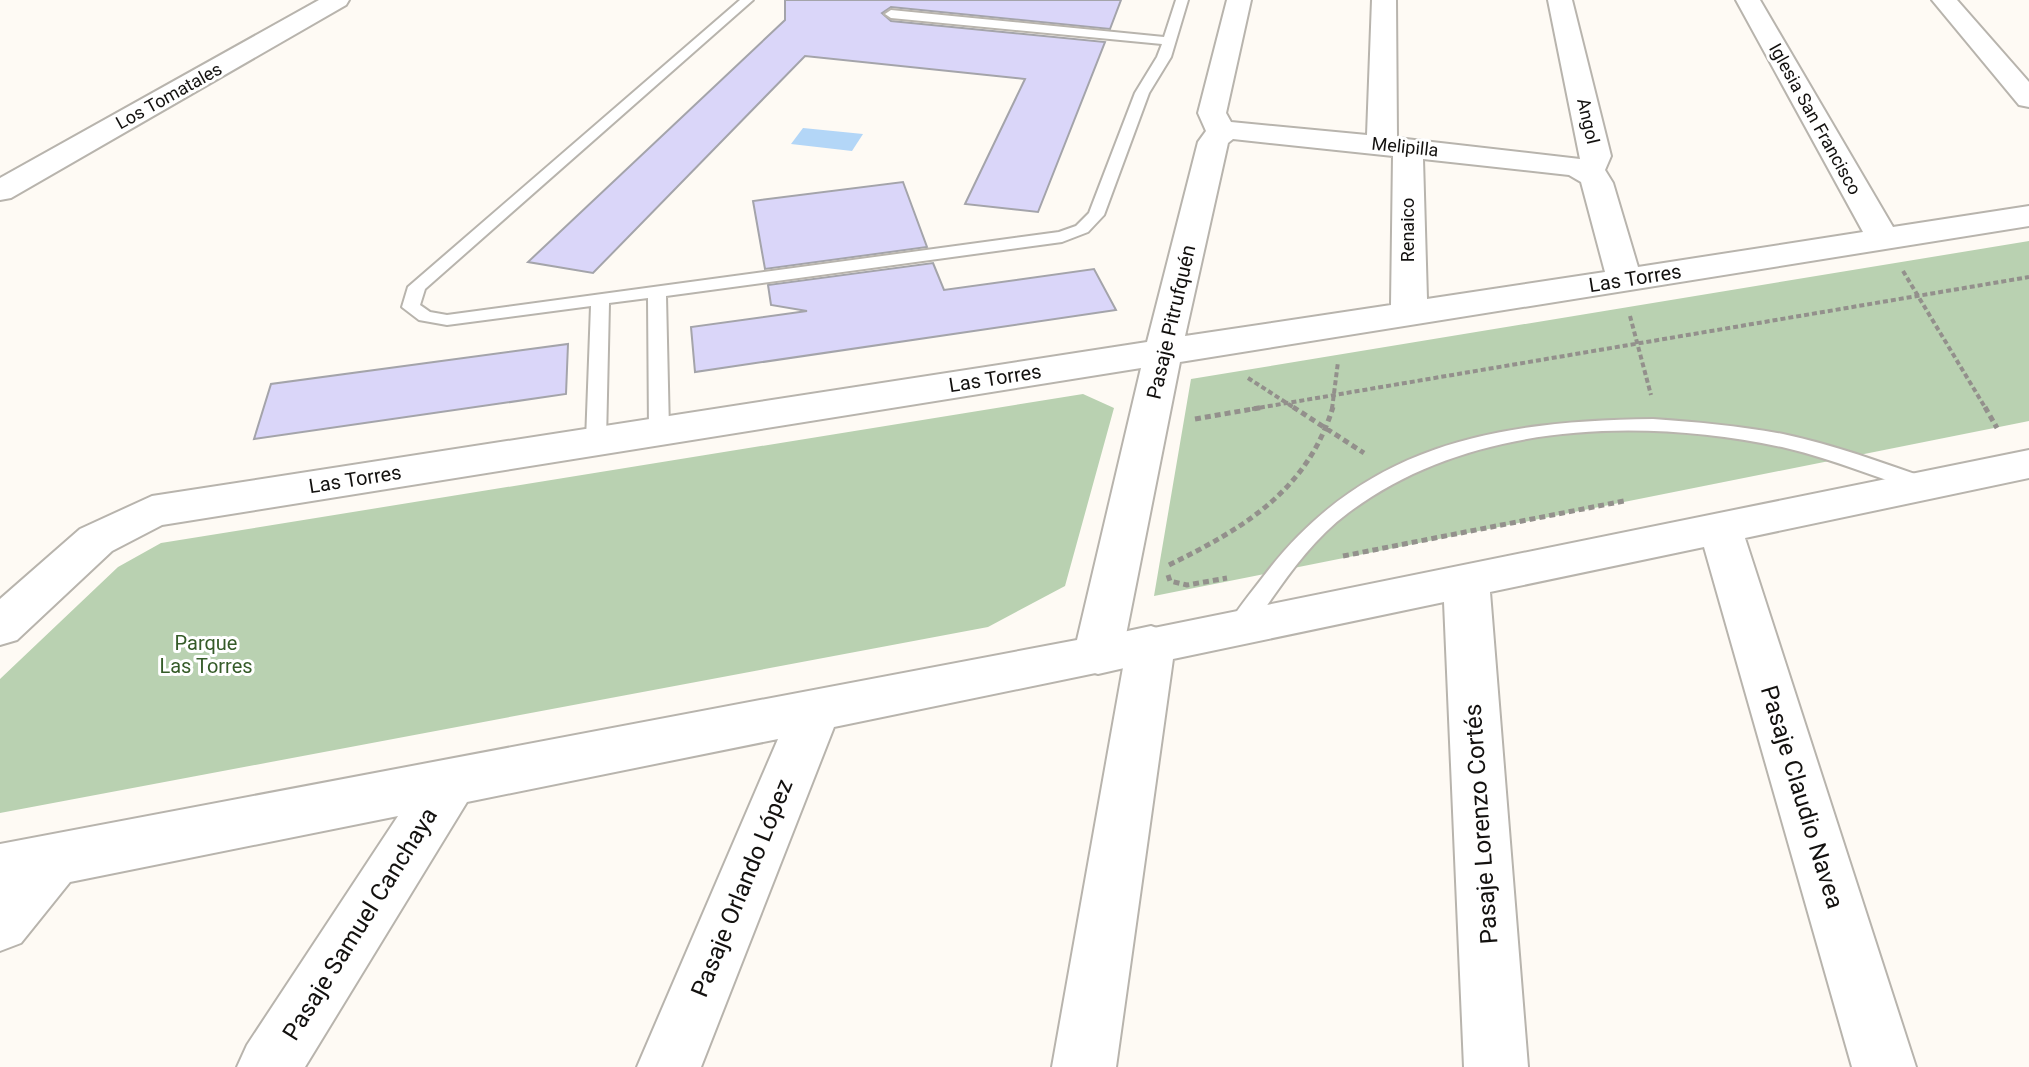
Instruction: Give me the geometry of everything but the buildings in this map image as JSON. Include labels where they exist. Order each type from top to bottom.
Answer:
[{"type":"street","name":"Los Tomatales","points":[[0,191],[337,0]]},
{"type":"street","points":[[1224,132],[1215,123],[1212,113],[1239,0]]},
{"type":"street","name":"Renaico","points":[[1384,0],[1409,313]]},
{"type":"street","name":"Angol","points":[[1560,0],[1596,156],[1593,165],[1586,171],[1597,183],[1626,295]]},
{"type":"street","name":"Iglesia San Francisco","points":[[1748,0],[1891,252]]},
{"type":"street","points":[[1944,0],[2029,99]]},
{"type":"street","name":"Melipilla","points":[[1224,132],[1247,131],[1563,164],[1586,171]]},
{"type":"street","name":"Pasaje Pitrufquén","points":[[1098,655],[1118,547],[1213,142],[1217,135],[1224,132]]},
{"type":"street","name":"Las Torres","points":[[0,627],[96,540],[152,511],[1409,313],[1626,295],[1891,252],[2029,216]]},
{"type":"street","points":[[0,923],[27,865],[1151,645],[1927,486],[2021,460]]},
{"type":"street","name":"Pasaje Claudio Navea","points":[[1720,528],[1884,1067]]},
{"type":"street","name":"Pasaje Lorenzo Cortés","points":[[1466,580],[1496,1067]]},
{"type":"street","points":[[1084,1067],[1151,645]]},
{"type":"street","name":"Pasaje Orlando López","points":[[669,1067],[816,710]]},
{"type":"street","name":"Pasaje Samuel Canchaya","points":[[269,1067],[450,782]]},
{"type":"lane","points":[[747,0],[417,287],[411,307],[425,316],[447,320],[1062,237],[1082,229],[1096,215],[1142,93],[1170,41],[1182,0]]},
{"type":"lane","points":[[891,14],[1170,41]]},
{"type":"lane","points":[[657,292],[659,431]]},
{"type":"lane","points":[[596,441],[600,299]]},
{"type":"lane","points":[[1239,627],[1296,550],[1341,507],[1395,473],[1459,448],[1513,435],[1596,426],[1717,432],[1844,457],[1927,486]]},
{"type":"path","points":[[1891,252],[1997,428],[2021,460]]},
{"type":"path","points":[[1194,419],[2029,277]]},
{"type":"path","points":[[1626,295],[1660,427]]},
{"type":"path","points":[[1169,565],[1249,523],[1279,498],[1303,472],[1327,429],[1337,394],[1338,359]]},
{"type":"path","points":[[1243,374],[1395,473]]},
{"type":"path","points":[[1192,433],[1197,404]]},
{"type":"path","points":[[1982,431],[1997,428]]},
{"type":"path","points":[[1172,550],[1167,577],[1180,585],[1627,500]]},
{"type":"green space","points":[[2029,241],[2029,421],[1154,596],[1191,379]]},
{"type":"green space","name":"Parque Las Torres","points":[[1083,394],[1114,408],[1065,586],[988,627],[0,813],[0,679],[118,567],[161,543]]},
{"type":"water","points":[[803,128],[863,134],[852,151],[791,144]]}]
